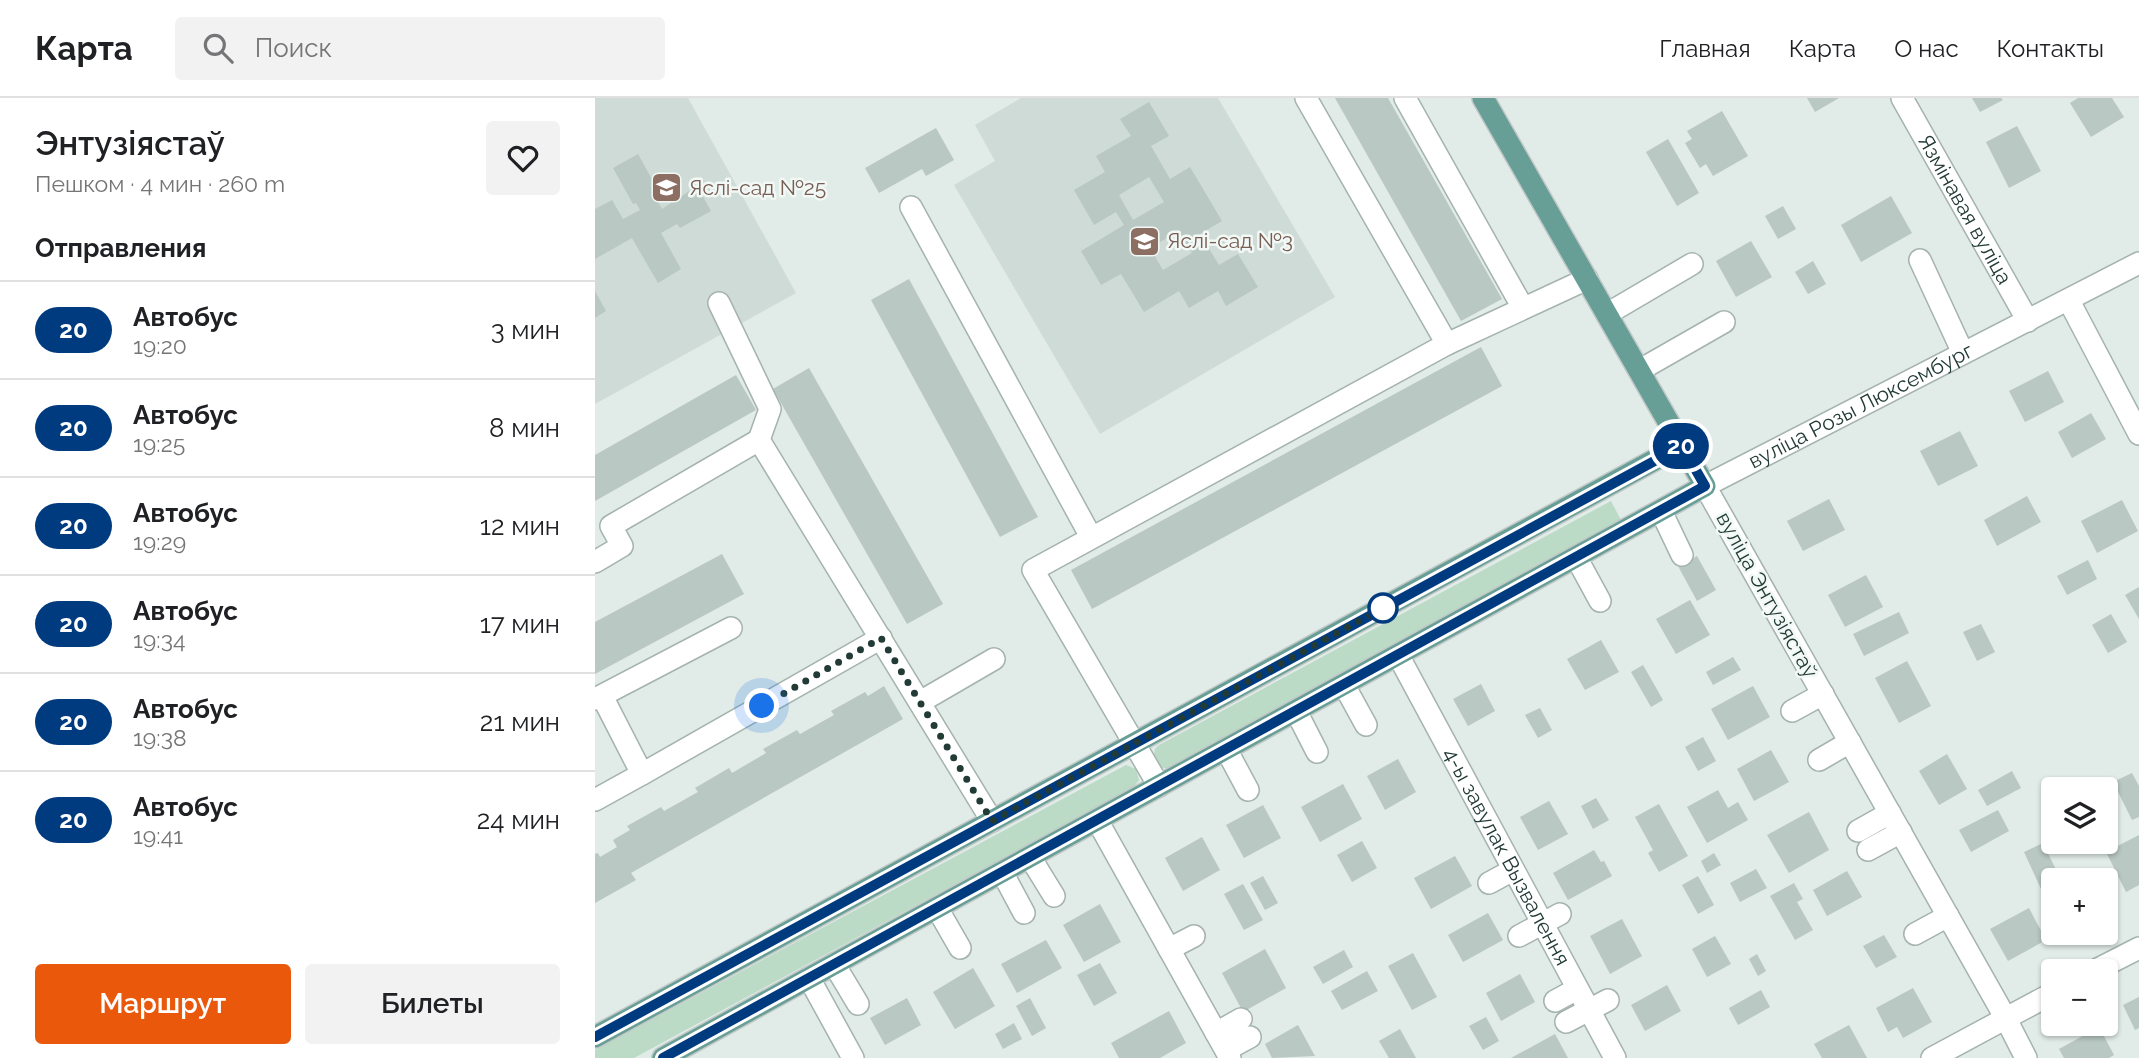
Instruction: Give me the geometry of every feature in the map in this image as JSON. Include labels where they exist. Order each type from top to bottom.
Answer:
[{"type":"main road","name":"вуліца Энтузіястаў","points":[[1483,98],[1705,486]]},
{"type":"main road","points":[[595,1037],[1682,446]]},
{"type":"main road","name":"вуліца Розы Люксембург","points":[[663,1058],[1705,486]]},
{"type":"street","points":[[1306,98],[1447,344]]},
{"type":"street","points":[[1405,98],[1523,308]]},
{"type":"street","name":"Язмінавая вуліца","points":[[1902,98],[2028,321]]},
{"type":"street","points":[[911,207],[1091,537]]},
{"type":"street","points":[[1920,260],[1963,353]]},
{"type":"street","name":"вуліца Розы Люксембург","points":[[1705,486],[2139,263]]},
{"type":"street","points":[[1607,314],[1692,264]]},
{"type":"street","points":[[1159,786],[1033,570],[1447,344],[1587,279]]},
{"type":"street","points":[[2069,301],[2139,434]]},
{"type":"street","points":[[595,562],[622,546],[611,526],[759,440],[770,410],[719,303]]},
{"type":"street","points":[[1640,370],[1724,321]]},
{"type":"street","points":[[759,440],[992,821]]},
{"type":"street","name":"вуліца Энтузіястаў","points":[[1705,486],[2026,1058]]},
{"type":"street","points":[[1661,511],[1682,555]]},
{"type":"street","points":[[1576,557],[1601,601]]},
{"type":"street","points":[[642,774],[599,698],[731,628]]},
{"type":"street","points":[[595,800],[881,638]]},
{"type":"street","name":"4-ы завулак Вызвалення","points":[[1398,655],[1551,919],[1581,981],[1598,1005],[1615,1058]]},
{"type":"street","points":[[920,702],[994,659]]},
{"type":"street","points":[[1344,685],[1366,725]]},
{"type":"street","points":[[1792,711],[1823,694]]},
{"type":"street","points":[[1296,711],[1317,752]]},
{"type":"street","points":[[1819,760],[1850,742]]},
{"type":"street","points":[[1226,749],[1248,790]]},
{"type":"street","points":[[1858,831],[1890,813]]},
{"type":"street","points":[[1097,820],[1224,1047],[1245,1028]]},
{"type":"street","points":[[1868,850],[1901,832]]},
{"type":"street","points":[[1030,857],[1054,896]]},
{"type":"street","points":[[1489,883],[1516,861]]},
{"type":"street","points":[[1002,872],[1024,913]]},
{"type":"street","points":[[937,908],[960,948]]},
{"type":"street","points":[[1915,934],[1948,916]]},
{"type":"street","points":[[1519,936],[1551,919]]},
{"type":"street","points":[[1169,949],[1194,936]]},
{"type":"street","points":[[2117,959],[2139,948]]},
{"type":"street","points":[[834,964],[858,1004]]},
{"type":"street","points":[[809,978],[853,1058]]},
{"type":"street","points":[[1555,1001],[1581,981]]},
{"type":"street","points":[[1932,1058],[2041,999]]},
{"type":"street","points":[[1566,1022],[1598,1005]]},
{"type":"shaded area","name":"Яслі-сад №25","points":[[595,98],[688,98],[796,293],[595,404]]},
{"type":"shaded area","name":"Яслі-сад №3","points":[[1021,98],[1218,98],[1335,297],[1100,434],[954,185],[995,161],[975,125]]},
{"type":"green space","points":[[1611,501],[1623,524],[1172,768],[1161,768],[1153,760],[1155,749],[1159,745]]},
{"type":"green space","points":[[1126,765],[1136,769],[1139,780],[1133,788],[634,1058],[595,1058],[595,1050]]},
{"type":"building","points":[[1335,98],[1388,98],[1502,299],[1461,321]]},
{"type":"building","points":[[1807,98],[1839,98],[1815,112]]},
{"type":"building","points":[[1972,98],[2001,98],[2003,100],[1980,112]]},
{"type":"building","points":[[2078,98],[2112,98],[2124,117],[2091,137],[2070,103]]},
{"type":"building","points":[[1149,102],[1169,136],[1151,146],[1170,179],[1190,167],[1222,221],[1200,234],[1219,265],[1238,254],[1258,287],[1226,306],[1218,291],[1189,308],[1179,291],[1144,312],[1121,274],[1101,285],[1081,251],[1124,225],[1116,212],[1094,225],[1074,190],[1105,172],[1096,156],[1131,136],[1120,119]],"holes":[[[1149,177],[1164,202],[1133,220],[1119,195]],[[1179,231],[1192,253],[1163,270],[1150,248]]]},
{"type":"building","points":[[1722,111],[1748,156],[1713,176],[1706,164],[1700,168],[1685,143],[1692,139],[1687,131]]},
{"type":"building","points":[[2017,126],[2041,171],[2009,188],[1986,142]]},
{"type":"building","points":[[936,128],[954,160],[926,176],[922,169],[879,193],[865,168]]},
{"type":"building","points":[[1668,139],[1699,193],[1677,206],[1646,152]]},
{"type":"building","points":[[638,154],[658,190],[653,193],[662,209],[697,186],[711,211],[680,228],[677,224],[661,233],[681,269],[658,283],[632,238],[595,259],[595,209],[612,200],[623,219],[640,210],[636,203],[633,204],[613,168]]},
{"type":"building","points":[[1891,196],[1912,233],[1861,262],[1841,225]]},
{"type":"building","points":[[1783,206],[1796,229],[1778,239],[1765,216]]},
{"type":"building","points":[[1751,241],[1772,277],[1736,297],[1716,261]]},
{"type":"building","points":[[1813,261],[1826,284],[1808,294],[1795,272]]},
{"type":"building","points":[[909,279],[1038,517],[1000,537],[871,300]]},
{"type":"building","points":[[595,291],[606,311],[595,318]]},
{"type":"building","points":[[1481,347],[1502,386],[1092,609],[1071,570]]},
{"type":"building","points":[[809,368],[943,604],[907,624],[773,389]]},
{"type":"building","points":[[2048,371],[2064,402],[2025,422],[2009,391]]},
{"type":"building","points":[[736,375],[756,410],[595,501],[595,455]]},
{"type":"building","points":[[2091,413],[2106,439],[2072,458],[2058,432]]},
{"type":"building","points":[[1960,431],[1978,466],[1938,486],[1920,451]]},
{"type":"building","points":[[2027,496],[2041,522],[1997,546],[1984,520]]},
{"type":"building","points":[[1829,499],[1845,530],[1803,551],[1787,521]]},
{"type":"building","points":[[2122,500],[2138,531],[2097,553],[2081,521]]},
{"type":"building","points":[[722,554],[744,594],[595,674],[595,622]]},
{"type":"building","points":[[1697,556],[1716,590],[1697,601],[1678,566]]},
{"type":"building","points":[[2088,560],[2097,579],[2067,595],[2057,576]]},
{"type":"building","points":[[1866,575],[1883,607],[1845,627],[1828,595]]},
{"type":"building","points":[[2139,587],[2139,619],[2125,595]]},
{"type":"building","points":[[1690,600],[1710,635],[1676,654],[1656,619]]},
{"type":"building","points":[[1899,612],[1909,633],[1864,656],[1853,634]]},
{"type":"building","points":[[2111,614],[2127,642],[2108,653],[2092,625]]},
{"type":"building","points":[[1981,624],[1995,652],[1977,661],[1963,632]]},
{"type":"building","points":[[1601,640],[1619,672],[1585,690],[1567,659]]},
{"type":"building","points":[[1733,657],[1741,670],[1713,685],[1706,672]]},
{"type":"building","points":[[1907,661],[1931,706],[1899,723],[1875,678]]},
{"type":"building","points":[[1643,665],[1663,700],[1651,707],[1631,672]]},
{"type":"building","points":[[1481,684],[1495,711],[1468,726],[1453,699]]},
{"type":"building","points":[[884,686],[903,719],[631,873],[636,880],[595,903],[595,854],[598,853],[600,857],[617,847],[613,840],[630,830],[627,826],[661,807],[664,811],[698,792],[695,788],[729,768],[732,773],[766,753],[763,749],[797,730],[800,734],[834,715],[831,711],[865,692],[868,696]]},
{"type":"building","points":[[1753,686],[1770,717],[1728,740],[1711,709]]},
{"type":"building","points":[[1540,708],[1552,730],[1538,738],[1525,715]]},
{"type":"building","points":[[1703,737],[1716,761],[1698,771],[1685,747]]},
{"type":"building","points":[[1771,750],[1789,782],[1754,801],[1737,769]]},
{"type":"building","points":[[1947,754],[1967,789],[1939,805],[1919,771]]},
{"type":"building","points":[[1398,759],[1416,792],[1385,810],[1367,776]]},
{"type":"building","points":[[2012,771],[2021,788],[1987,806],[1978,790]]},
{"type":"building","points":[[2132,773],[2139,786],[2139,817],[2132,820],[2118,792],[2118,780]]},
{"type":"building","points":[[1343,784],[1362,819],[1320,842],[1301,807]]},
{"type":"building","points":[[1718,790],[1728,808],[1738,802],[1748,820],[1707,843],[1687,807]]},
{"type":"building","points":[[1596,798],[1609,820],[1593,829],[1581,806]]},
{"type":"building","points":[[1549,801],[1568,834],[1538,850],[1520,817]]},
{"type":"building","points":[[1659,804],[1688,856],[1659,872],[1648,853],[1653,850],[1635,817]]},
{"type":"building","points":[[1263,805],[1281,838],[1244,858],[1226,825]]},
{"type":"building","points":[[1998,810],[2009,831],[1971,852],[1959,830]]},
{"type":"building","points":[[1809,812],[1829,850],[1789,873],[1767,835]]},
{"type":"building","points":[[2139,835],[2139,885],[2126,892],[2118,876],[2118,868],[2114,868],[2107,854],[2118,854],[2118,846]]},
{"type":"building","points":[[1202,837],[1220,870],[1183,891],[1165,858]]},
{"type":"building","points":[[1362,841],[1377,868],[1352,882],[1337,855]]},
{"type":"building","points":[[2041,844],[2041,854],[2048,854],[2055,868],[2041,868],[2041,889],[2024,852]]},
{"type":"building","points":[[1594,850],[1612,876],[1568,900],[1553,873]]},
{"type":"building","points":[[1714,853],[1721,865],[1707,873],[1701,861]]},
{"type":"building","points":[[1455,856],[1472,886],[1431,909],[1414,878]]},
{"type":"building","points":[[1756,869],[1767,888],[1740,902],[1730,883]]},
{"type":"building","points":[[1847,871],[1862,897],[1827,916],[1813,890]]},
{"type":"building","points":[[1263,876],[1278,903],[1265,910],[1250,883]]},
{"type":"building","points":[[1698,876],[1714,905],[1698,914],[1682,885]]},
{"type":"building","points":[[1794,883],[1803,899],[1797,902],[1813,930],[1795,940],[1770,896]]},
{"type":"building","points":[[1243,884],[1263,920],[1244,930],[1224,894]]},
{"type":"building","points":[[1100,904],[1121,942],[1084,962],[1063,925]]},
{"type":"building","points":[[2029,908],[2041,931],[2041,943],[2008,961],[1990,929]]},
{"type":"building","points":[[1488,913],[1503,940],[1463,962],[1448,935]]},
{"type":"building","points":[[1622,919],[1642,956],[1610,974],[1590,936]]},
{"type":"building","points":[[1884,935],[1897,957],[1876,968],[1863,946]]},
{"type":"building","points":[[1715,936],[1731,964],[1707,977],[1692,949]]},
{"type":"building","points":[[1046,940],[1062,968],[1017,993],[1001,964]]},
{"type":"building","points":[[1265,949],[1286,988],[1243,1012],[1222,973]]},
{"type":"building","points":[[1344,950],[1353,967],[1323,984],[1313,967]]},
{"type":"building","points":[[1413,953],[1437,997],[1412,1010],[1388,966]]},
{"type":"building","points":[[1757,954],[1766,971],[1758,976],[1749,959]]},
{"type":"building","points":[[1100,963],[1117,993],[1094,1006],[1077,975]]},
{"type":"building","points":[[973,968],[995,1006],[955,1029],[933,992]]},
{"type":"building","points":[[1367,971],[1378,991],[1342,1010],[1331,991]]},
{"type":"building","points":[[1520,974],[1535,1002],[1501,1021],[1486,993]]},
{"type":"building","points":[[1667,985],[1681,1011],[1645,1031],[1631,1005]]},
{"type":"building","points":[[1913,988],[1932,1022],[1903,1038],[1897,1027],[1888,1032],[1876,1008]]},
{"type":"building","points":[[1761,990],[1770,1007],[1738,1025],[1729,1008]]},
{"type":"building","points":[[2139,997],[2139,1028],[2135,1030],[2123,1005]]},
{"type":"building","points":[[907,998],[921,1025],[885,1045],[870,1018]]},
{"type":"building","points":[[1030,998],[1046,1028],[1032,1036],[1016,1006]]},
{"type":"building","points":[[1169,1011],[1186,1043],[1160,1058],[1119,1058],[1111,1043]]},
{"type":"building","points":[[1486,1017],[1499,1041],[1483,1050],[1469,1026]]},
{"type":"building","points":[[1014,1023],[1022,1039],[1003,1049],[995,1034]]},
{"type":"building","points":[[1298,1025],[1315,1056],[1272,1058],[1265,1044]]},
{"type":"building","points":[[1849,1025],[1867,1058],[1822,1058],[1814,1044]]},
{"type":"building","points":[[1400,1029],[1416,1058],[1389,1058],[1379,1041]]},
{"type":"building","points":[[1555,1034],[1568,1058],[1511,1058]]},
{"type":"building","points":[[2083,1036],[2104,1036],[2114,1055],[2109,1058],[2064,1058],[2059,1049]]},
{"type":"bus line","name":"20","points":[[595,1037],[1682,446],[1705,486],[663,1058]]},
{"type":"place","name":"Яслі-сад №25","points":[[666,188]]},
{"type":"place","name":"Яслі-сад №3","points":[[1144,241]]},
{"type":"route","points":[[762,706],[881,638],[992,821],[1383,608]]}]
